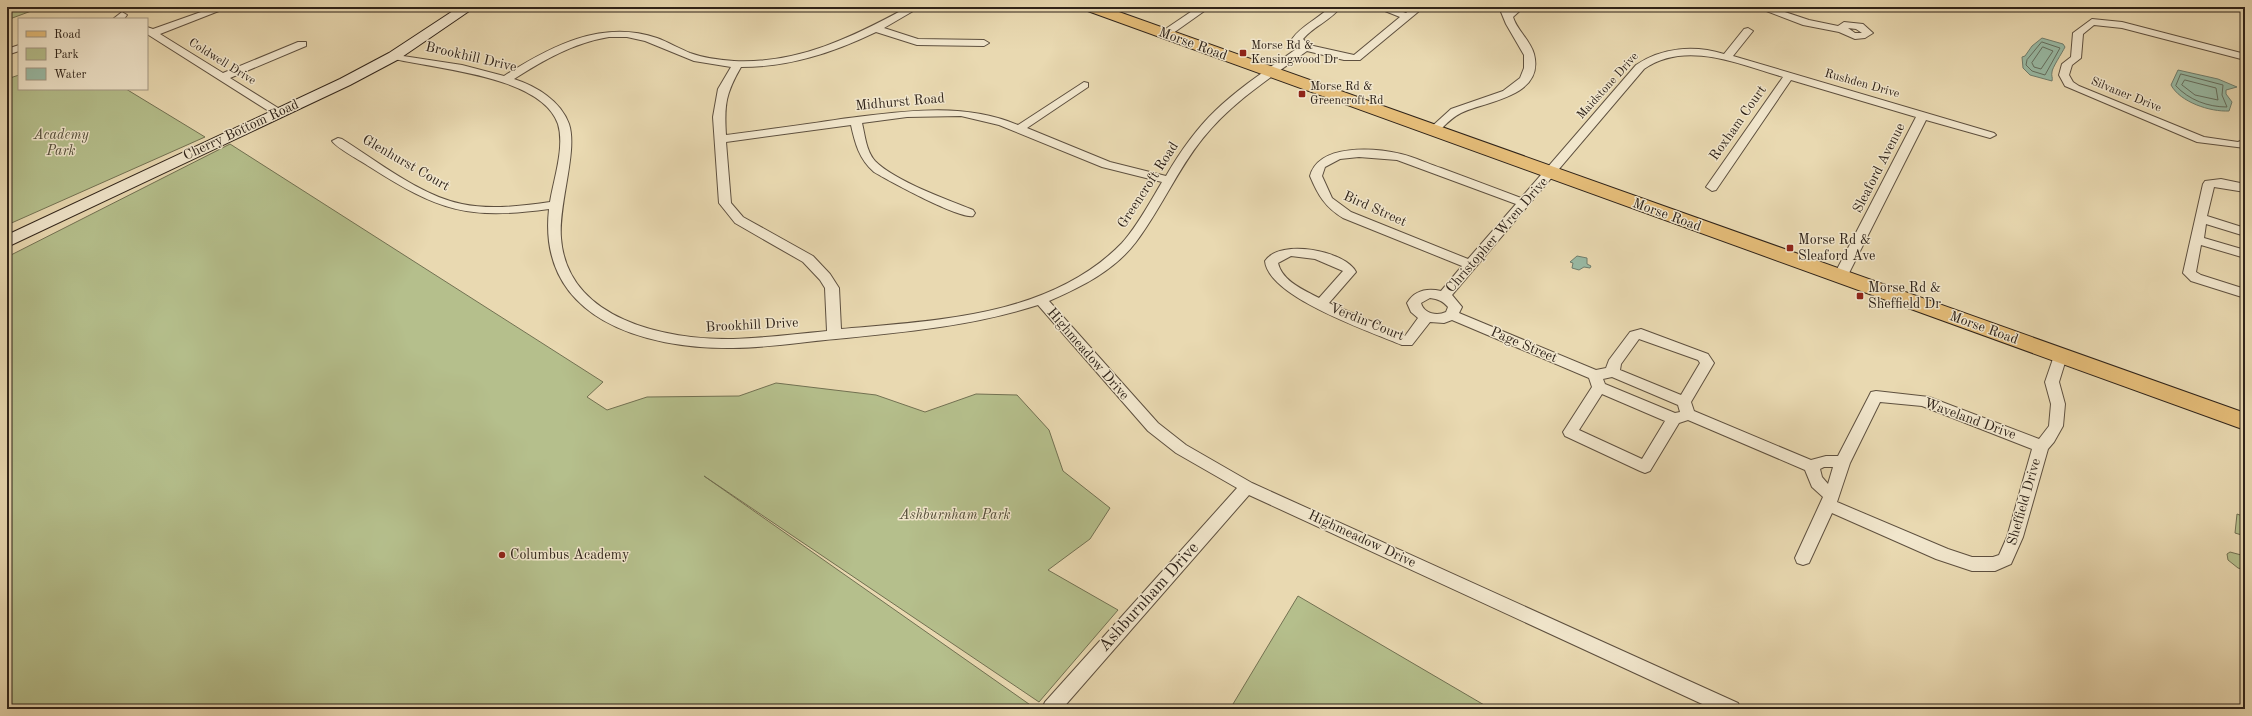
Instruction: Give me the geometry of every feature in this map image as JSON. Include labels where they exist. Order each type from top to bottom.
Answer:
[{"type":"main road","name":"Cherry Bottom Road","points":[[7,242],[345,82],[394,56],[467,7]]},
{"type":"main road","name":"Morse Road","points":[[1090,7],[2245,422]]},
{"type":"street","points":[[150,32],[224,7]]},
{"type":"street","points":[[1165,34],[1205,7]]},
{"type":"street","points":[[1336,7],[1325,18],[1306,29],[1298,39],[1305,47],[1344,57],[1356,58],[1418,7]]},
{"type":"street","points":[[1380,7],[1408,16]]},
{"type":"street","points":[[1433,131],[1453,113],[1504,96],[1522,82],[1530,65],[1529,55],[1505,11],[1519,7]]},
{"type":"street","points":[[1761,7],[1806,23],[1842,30]]},
{"type":"street","points":[[507,79],[570,42],[608,35],[647,38],[691,57],[738,64],[771,63],[814,56],[837,48],[876,29],[910,8]]},
{"type":"street","name":"Silvaner Drive","points":[[2243,144],[2214,143],[2187,135],[2094,97],[2069,84],[2064,75],[2064,69],[2067,64],[2076,58],[2078,33],[2086,25],[2092,22],[2112,23],[2245,57]]},
{"type":"street","points":[[876,29],[917,42],[984,43]]},
{"type":"street","points":[[1727,57],[1748,31]]},
{"type":"street","name":"Coldwell Drive","points":[[150,32],[279,112]]},
{"type":"street","points":[[222,77],[302,44]]},
{"type":"street","name":"Greencroft Road","points":[[1041,300],[1087,278],[1129,242],[1186,151],[1210,121],[1305,47]]},
{"type":"street","points":[[7,52],[18,48]]},
{"type":"street","name":"Maidstone Drive","points":[[1550,173],[1640,67],[1654,56],[1679,51],[1714,54],[1727,57]]},
{"type":"street","name":"Brookhill Drive","points":[[394,56],[507,79],[539,94],[557,109],[563,124],[565,141],[555,205],[554,228],[556,253],[564,274],[579,296],[610,318],[653,334],[720,344],[944,324],[993,314],[1041,300]]},
{"type":"street","name":"Rushden Drive","points":[[1727,57],[1990,135]]},
{"type":"street","points":[[738,64],[723,89],[719,116],[725,203],[739,220],[808,259],[826,277],[832,288],[834,300],[834,334]]},
{"type":"street","name":"Roxham Court","points":[[1712,187],[1789,76]]},
{"type":"street","points":[[1019,129],[1084,85]]},
{"type":"street","name":"Midhurst Road","points":[[720,139],[907,114],[961,113],[994,120],[1106,165],[1169,180]]},
{"type":"street","name":"Sleaford Avenue","points":[[1840,277],[1923,115]]},
{"type":"street","points":[[856,120],[861,145],[871,164],[888,175],[969,213]]},
{"type":"street","name":"Glenhurst Court","points":[[338,141],[426,195],[461,208],[491,211],[555,205]]},
{"type":"street","name":"Bird Street","points":[[1471,265],[1347,216],[1332,207],[1325,197],[1316,176],[1320,165],[1332,157],[1382,153],[1400,157],[1524,203]]},
{"type":"street","name":"Christopher Wren Drive","points":[[1444,296],[1550,173]]},
{"type":"street","points":[[2245,188],[2221,183],[2209,184],[2197,234],[2198,240],[2195,244],[2189,273],[2196,278],[2245,294]]},
{"type":"street","points":[[2198,240],[2239,252],[2241,230],[2201,218]]},
{"type":"street","name":"Verdin Court","points":[[1322,303],[1350,272],[1348,268],[1310,252],[1301,251],[1293,252],[1271,261],[1273,268],[1291,288],[1322,303],[1407,342],[1426,318]]},
{"type":"street","name":"Christopher Wren Drive","points":[[1425,294],[1444,296],[1453,303],[1455,312],[1452,315],[1444,320],[1426,318],[1414,307],[1416,299],[1425,294]]},
{"type":"street","name":"Highmeadow Drive","points":[[1041,300],[1145,419],[1166,439],[1202,462],[1247,487],[1732,709]]},
{"type":"street","name":"Page Street","points":[[1452,315],[1597,381],[1682,412],[1812,467]]},
{"type":"street","points":[[1641,334],[1649,335],[1703,357],[1707,363],[1682,412],[1645,467],[1570,432],[1597,381],[1613,372],[1614,363],[1635,335],[1641,334]]},
{"type":"street","name":"Sheffield Drive","points":[[1829,499],[1942,554],[1972,564],[1995,564],[2005,558],[2011,550],[2034,465],[2041,446],[2049,438],[2056,426],[2058,404],[2052,382],[2060,356]]},
{"type":"street","name":"Page Street","points":[[1613,372],[1682,412]]},
{"type":"street","name":"Waveland Drive","points":[[1803,558],[1829,499],[1842,463],[1876,396],[1924,401],[2041,446]]},
{"type":"street","points":[[1829,499],[1812,476],[1812,467],[1819,462],[1831,461],[1842,463]]},
{"type":"street","name":"Ashburnham Drive","points":[[1050,708],[1247,487]]},
{"type":"green space","points":[[7,7],[42,7],[7,20]]},
{"type":"green space","name":"Academy Park","points":[[18,75],[18,90],[128,90],[205,137],[7,225],[7,79]]},
{"type":"green space","name":"Ashburnham Park","points":[[230,144],[603,382],[587,397],[607,410],[647,397],[739,396],[776,383],[876,395],[925,412],[976,394],[1017,395],[1049,430],[1063,471],[1110,508],[1090,539],[1048,570],[1118,610],[1039,702],[704,476],[1036,709],[7,709],[7,257]]},
{"type":"green space","points":[[2237,514],[2245,517],[2245,536],[2235,533]]},
{"type":"green space","points":[[2230,552],[2245,556],[2245,570],[2238,568],[2228,560],[2227,554]]},
{"type":"green space","points":[[1298,596],[1491,709],[1230,709]]},
{"type":"water","points":[[2042,38],[2063,44],[2065,47],[2052,70],[2052,81],[2030,75],[2023,68],[2022,57],[2025,56],[2032,46]]},
{"type":"water","points":[[2178,70],[2218,79],[2237,87],[2226,90],[2226,94],[2232,102],[2229,111],[2205,108],[2188,101],[2181,96],[2171,85]]},
{"type":"water","points":[[1577,256],[1587,258],[1587,264],[1591,266],[1590,268],[1584,267],[1579,270],[1572,268],[1573,263],[1570,262]]},
{"type":"place","name":"Morse Rd & Kensingwood Dr","points":[[1243,53]]},
{"type":"place","name":"Morse Rd & Greencroft Rd","points":[[1302,94]]},
{"type":"place","name":"Morse Rd & Sleaford Ave","points":[[1790,248]]},
{"type":"place","name":"Morse Rd & Sheffield Dr","points":[[1860,296]]},
{"type":"place","name":"Columbus Academy","points":[[502,555]]}]
